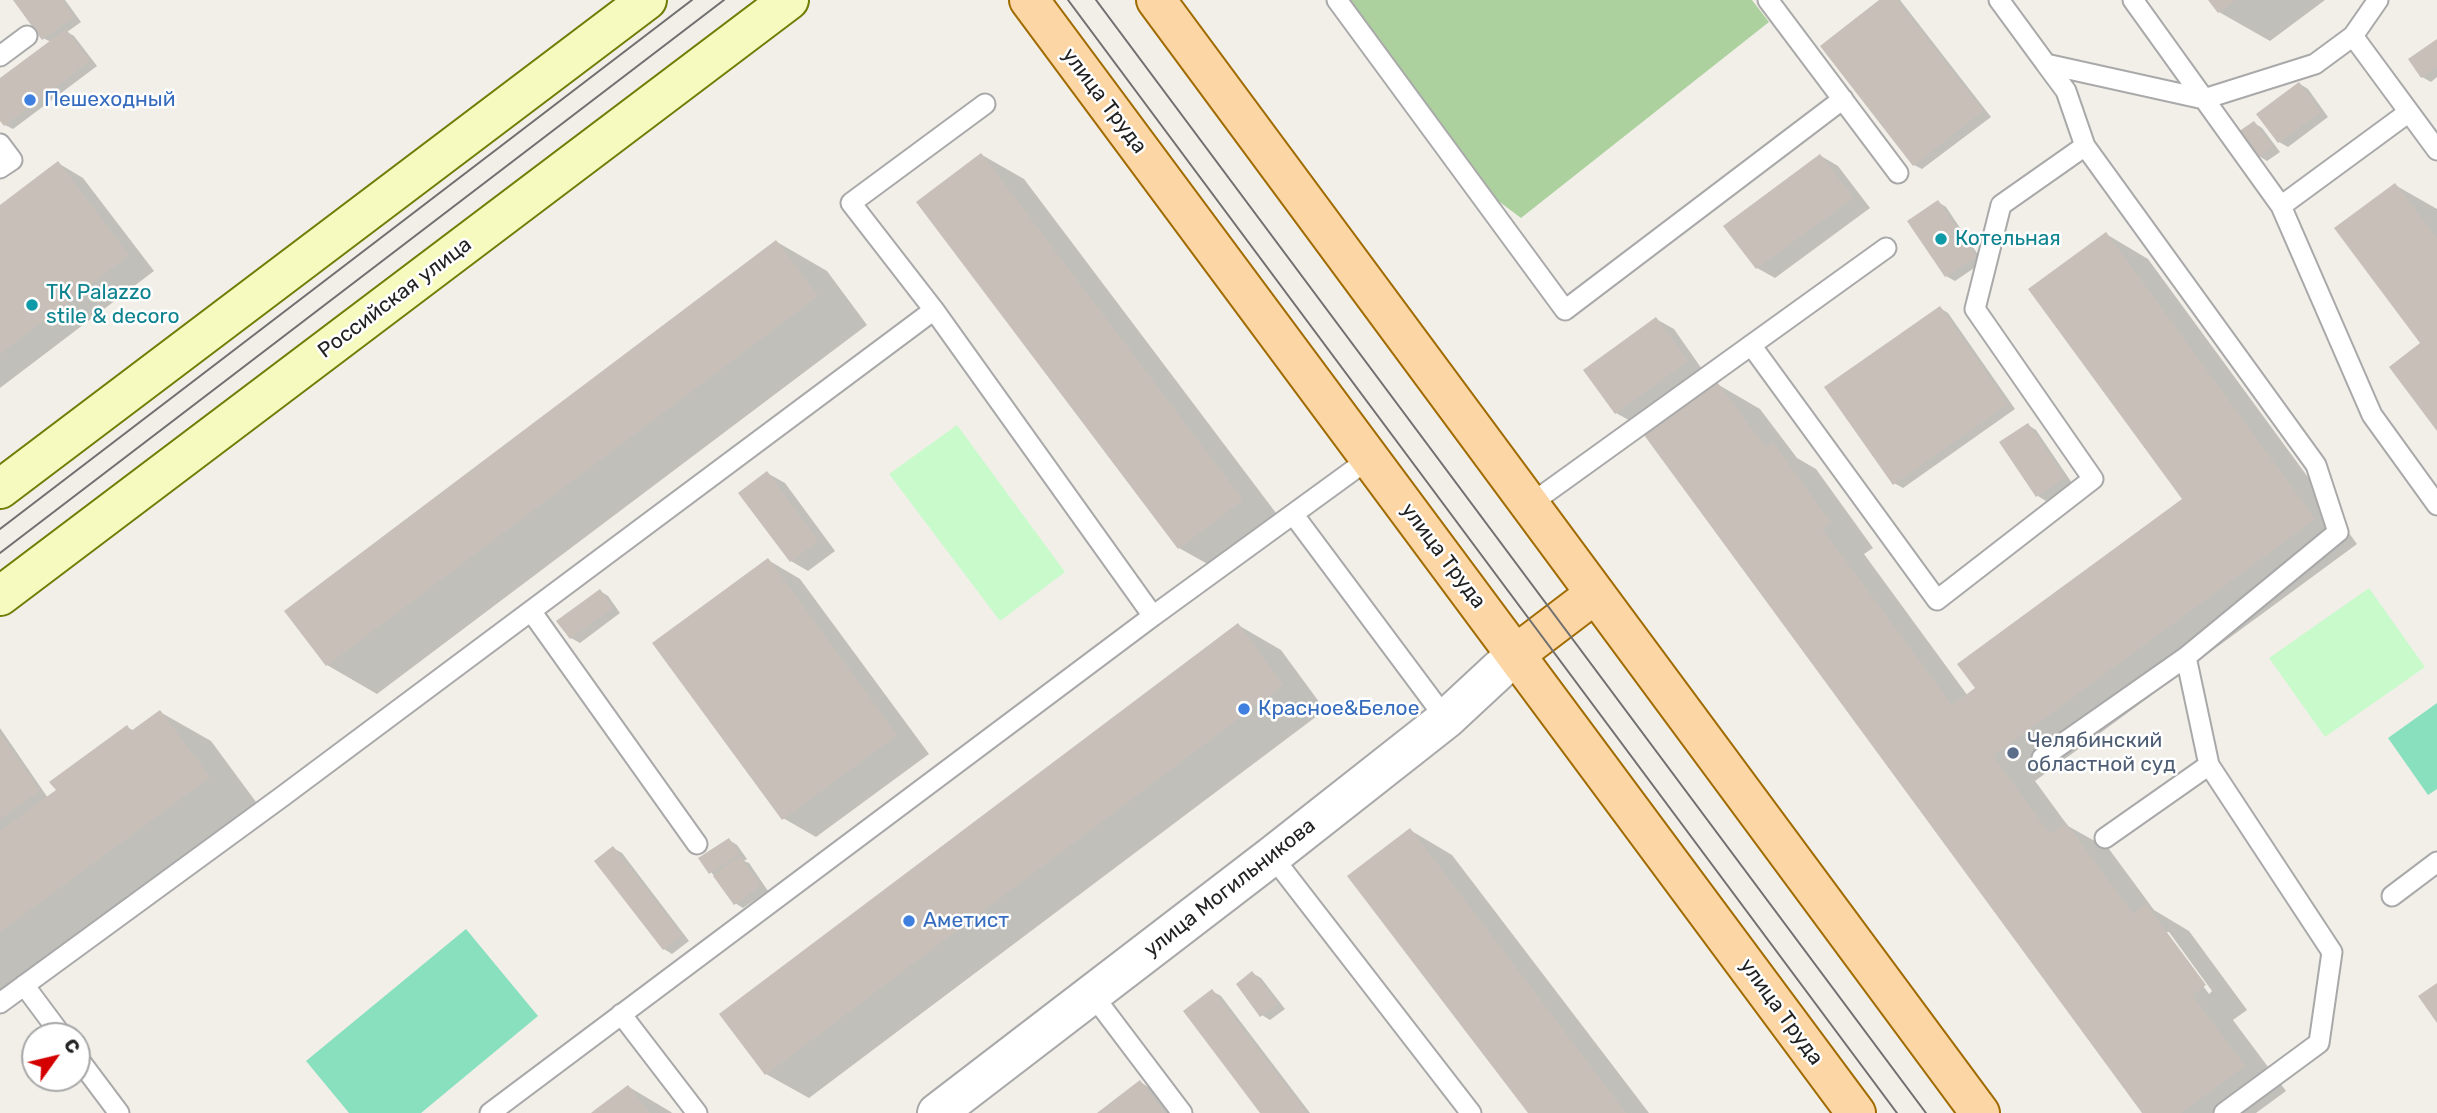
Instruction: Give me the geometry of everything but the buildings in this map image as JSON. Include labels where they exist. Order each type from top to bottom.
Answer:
[{"type":"main road","points":[[0,489],[647,0]]},
{"type":"main road","name":"Российская улица","points":[[0,596],[789,0]]},
{"type":"main road","name":"улица Труда","points":[[1029,0],[1856,1113]]},
{"type":"main road","points":[[1156,0],[1980,1113]]},
{"type":"main road","points":[[1516,654],[1595,594]]},
{"type":"street","name":"улица Могильникова","points":[[939,1112],[1446,719],[1516,654]]},
{"type":"lane","points":[[1337,0],[1564,310],[1843,99]]},
{"type":"lane","points":[[1768,0],[1898,173]]},
{"type":"lane","points":[[1999,0],[2066,90],[2085,146],[2316,466],[2338,532],[2186,657],[2042,758]]},
{"type":"lane","points":[[2133,0],[2281,206],[2372,415],[2437,505]]},
{"type":"lane","points":[[2046,64],[2204,99],[2315,64],[2353,36],[2378,0]]},
{"type":"lane","points":[[0,56],[27,36]]},
{"type":"lane","points":[[2353,36],[2437,150]]},
{"type":"lane","points":[[985,104],[851,203],[934,310],[1153,616]]},
{"type":"lane","points":[[2281,206],[2409,112]]},
{"type":"lane","points":[[0,144],[12,160],[0,168]]},
{"type":"lane","points":[[1751,345],[1937,600],[2092,479],[1975,309],[2001,205],[2085,146]]},
{"type":"lane","points":[[1529,505],[1886,248]]},
{"type":"lane","points":[[0,1003],[283,796],[934,310]]},
{"type":"lane","points":[[490,1113],[1153,616],[1370,458]]},
{"type":"lane","points":[[1293,514],[1446,719]]},
{"type":"lane","points":[[531,611],[697,844]]},
{"type":"lane","points":[[2186,657],[2210,765],[2332,952],[2319,1043],[2224,1113]]},
{"type":"lane","points":[[2105,838],[2210,765]]},
{"type":"lane","points":[[1272,856],[1471,1113]]},
{"type":"lane","points":[[2392,896],[2437,862]]},
{"type":"lane","points":[[24,985],[52,1022]]},
{"type":"lane","points":[[1092,994],[1182,1113]]},
{"type":"lane","points":[[621,1014],[697,1113]]},
{"type":"lane","points":[[91,1076],[118,1113]]},
{"type":"green space","points":[[1339,0],[1752,0],[1769,22],[1521,218],[1481,188]]},
{"type":"green space","points":[[957,425],[1065,572],[1000,621],[889,474]]},
{"type":"green space","points":[[2369,588],[2425,667],[2325,737],[2269,658]]},
{"type":"green space","points":[[2437,703],[2437,789],[2428,795],[2388,738]]},
{"type":"green space","points":[[466,929],[538,1016],[421,1113],[349,1113],[306,1061]]},
{"type":"tram line","points":[[0,529],[692,0]]},
{"type":"tram line","points":[[0,553],[724,0]]},
{"type":"tram line","points":[[1068,0],[1897,1113]]},
{"type":"tram line","points":[[1096,0],[1926,1113]]},
{"type":"place","name":"Пешеходный","points":[[30,100]]},
{"type":"place","name":"Котельная","points":[[1941,239]]},
{"type":"place","name":"ТК Palazzo stile & decoro","points":[[32,305]]},
{"type":"place","name":"Красное&Белое","points":[[1244,709]]},
{"type":"place","name":"Челябинский областной суд","points":[[2013,753]]},
{"type":"place","name":"Аметист","points":[[909,921]]}]
